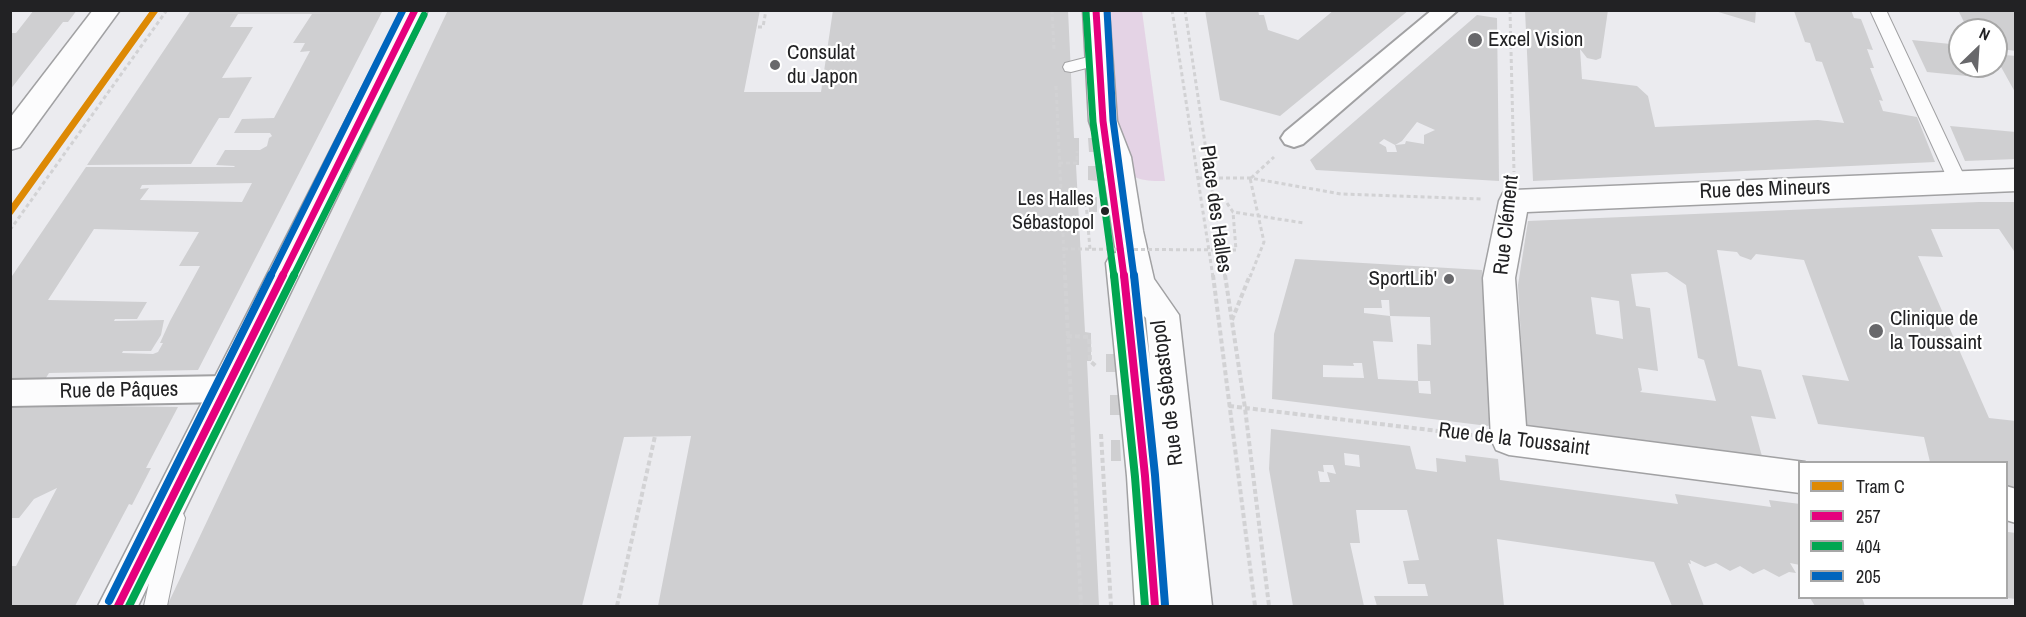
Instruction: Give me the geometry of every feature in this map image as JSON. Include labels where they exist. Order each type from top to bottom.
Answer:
[{"type":"street","points":[[10,140],[107,10]]},
{"type":"street","points":[[118,606],[415,10]]},
{"type":"street","name":"Rue de Sébastopol","points":[[1096,10],[1101,68],[1090,134],[1116,156],[1127,231],[1139,283],[1162,315],[1192,606]]},
{"type":"street","points":[[1294,138],[1447,10]]},
{"type":"street","points":[[1090,134],[1126,293],[1145,476],[1155,606]]},
{"type":"street","name":"Rue des Mineurs","points":[[1514,201],[2016,180]]},
{"type":"street","name":"Rue Clément","points":[[1509,439],[1499,278],[1514,201]]},
{"type":"street","name":"Rue de Pâques","points":[[10,393],[227,389]]},
{"type":"street","name":"Rue de la Toussaint","points":[[1509,439],[1798,477]]},
{"type":"lane","points":[[1878,10],[1958,182]]},
{"type":"lane","points":[[1066,75],[1101,68]]},
{"type":"lane","points":[[155,606],[184,473]]},
{"type":"path","points":[[10,230],[167,10]]},
{"type":"path","points":[[758,27],[763,27],[766,10]]},
{"type":"path","points":[[1052,10],[1054,57]]},
{"type":"path","name":"Place des Halles","points":[[1172,10],[1198,178]]},
{"type":"path","name":"Place des Halles","points":[[1185,10],[1245,408],[1269,606]]},
{"type":"path","name":"Rue Clément","points":[[1510,10],[1514,201]]},
{"type":"path","points":[[1066,75],[1059,163],[1081,606]]},
{"type":"path","points":[[1059,163],[1077,163],[1090,134]]},
{"type":"path","points":[[1255,606],[1207,230],[1198,178],[1250,178],[1341,194],[1514,201]]},
{"type":"path","points":[[1232,321],[1264,242],[1250,178]]},
{"type":"path","points":[[1064,249],[1236,250],[1233,212],[1227,203]]},
{"type":"path","points":[[1233,212],[1304,223]]},
{"type":"path","points":[[1067,336],[1089,337],[1090,361],[1097,367]]},
{"type":"path","name":"Rue de la Toussaint","points":[[1229,406],[1509,439]]},
{"type":"path","points":[[617,606],[656,436]]},
{"type":"shaded area","points":[[1107,11],[1142,11],[1165,181],[1134,177],[1121,163]]},
{"type":"building","points":[[34,10],[77,10],[68,22],[63,22],[10,90],[10,33],[16,33]]},
{"type":"building","points":[[191,10],[383,10],[198,370],[49,373],[44,381],[10,381],[10,279],[86,167],[234,167],[216,165],[225,150],[260,150],[267,146],[272,136],[270,133],[234,133],[242,119],[274,118],[310,51],[300,52],[305,43],[293,43],[312,14],[238,14],[230,27],[253,27],[222,78],[252,77],[229,118],[219,118],[191,164],[87,165]],"holes":[[[252,183],[242,202],[140,200],[149,188],[140,189],[142,185]],[[94,229],[199,232],[179,266],[200,266],[170,321],[158,352],[153,354],[122,353],[123,351],[151,351],[161,335],[164,320],[114,321],[115,319],[137,319],[147,302],[48,300]]]},
{"type":"building","points":[[448,10],[760,10],[744,92],[821,92],[833,10],[1068,10],[1074,138],[1079,138],[1079,165],[1076,165],[1085,332],[1091,333],[1091,361],[1087,361],[1099,606],[658,606],[691,436],[624,437],[582,606],[167,606]]},
{"type":"building","points":[[1205,10],[1258,10],[1259,15],[1264,15],[1268,30],[1298,40],[1334,10],[1409,10],[1280,116],[1220,100]]},
{"type":"building","points":[[1525,10],[1608,10],[1601,58],[1596,60],[1587,58],[1580,49],[1582,79],[1637,86],[1648,96],[1655,127],[1818,120],[1844,123],[1822,62],[1816,61],[1810,43],[1805,42],[1794,11],[1851,10],[1854,18],[1861,19],[1873,50],[1867,49],[1874,68],[1870,68],[1883,101],[1879,100],[1883,111],[1917,117],[1935,162],[1533,181]]},
{"type":"building","points":[[1715,10],[1756,10],[1755,23],[1715,11]]},
{"type":"building","points":[[1958,10],[2016,10],[2016,51],[2008,50],[2008,18],[1962,18]]},
{"type":"building","points":[[1477,15],[1497,18],[1499,181],[1316,170],[1310,160]],"holes":[[[1417,122],[1435,130],[1424,135],[1424,144],[1406,141],[1405,144],[1395,145],[1402,141]],[[1384,139],[1395,145],[1397,152],[1387,152],[1386,147],[1379,143]]]},
{"type":"building","points":[[1912,40],[1948,44],[1948,74],[1927,72]]},
{"type":"building","points":[[2008,55],[2016,56],[2016,94],[2007,78]]},
{"type":"building","points":[[1950,126],[2016,132],[2016,159],[1965,161]]},
{"type":"building","points":[[1088,138],[1097,138],[1097,152],[1089,152]]},
{"type":"building","points":[[1088,166],[1096,166],[1097,181],[1088,180]]},
{"type":"building","points":[[1088,197],[1097,197],[1097,212],[1089,212]]},
{"type":"building","points":[[2016,202],[2016,254],[1999,229],[1931,229],[1943,257],[1918,256],[1989,418],[2016,421],[2016,491],[2008,490],[2008,461],[1930,461],[1924,437],[1818,424],[1802,375],[1849,381],[1804,260],[1756,254],[1751,260],[1740,256],[1737,252],[1717,250],[1738,366],[1761,370],[1776,419],[1751,416],[1763,460],[1638,444],[1526,425],[1518,285],[1528,221]],"holes":[[[1667,272],[1686,285],[1698,358],[1704,360],[1716,401],[1640,392],[1642,390],[1638,368],[1658,371],[1650,308],[1636,306],[1631,274]],[[1591,297],[1619,301],[1623,339],[1596,334]]]},
{"type":"building","points":[[1295,259],[1482,270],[1495,421],[1488,426],[1272,399],[1274,334]],"holes":[[[1381,300],[1389,300],[1390,316],[1364,313],[1364,308],[1382,308]],[[1390,316],[1430,317],[1431,345],[1417,344],[1418,381],[1378,379],[1373,341],[1393,342]],[[1353,363],[1362,363],[1364,378],[1323,377],[1323,365],[1354,366]],[[1418,381],[1430,381],[1431,394],[1419,393]]]},
{"type":"building","points":[[1106,354],[1115,354],[1116,372],[1106,372]]},
{"type":"building","points":[[1110,395],[1119,395],[1120,415],[1110,415]]},
{"type":"building","points":[[178,407],[146,468],[151,468],[132,505],[129,504],[75,606],[10,606],[10,566],[16,566],[57,488],[34,499],[19,518],[10,518],[10,408]]},
{"type":"building","points":[[1271,429],[1410,446],[1416,469],[1437,472],[1436,458],[1466,462],[1465,455],[1498,459],[1500,480],[1678,504],[1675,494],[1771,507],[1769,500],[1798,504],[1798,565],[1790,563],[1796,573],[1789,572],[1779,577],[1764,569],[1753,574],[1740,566],[1730,571],[1716,563],[1705,567],[1690,560],[1691,564],[1688,563],[1704,606],[1672,606],[1654,562],[1497,539],[1504,606],[1377,606],[1374,596],[1428,596],[1425,584],[1408,584],[1403,561],[1419,560],[1407,510],[1356,510],[1360,543],[1350,543],[1364,606],[1293,606],[1269,469]],"holes":[[[1344,453],[1359,455],[1360,467],[1345,465]],[[1323,465],[1333,465],[1336,474],[1327,472],[1330,482],[1320,482],[1318,471],[1324,472]]]},
{"type":"building","points":[[1111,440],[1120,440],[1121,461],[1111,461]]},
{"type":"building","points":[[2008,532],[2016,533],[2016,599],[2008,598]]},
{"type":"building","points":[[1811,599],[1862,599],[1865,606],[1815,606]]},
{"type":"tram line","name":"C","points":[[10,212],[155,10]]},
{"type":"transit line","name":"205","points":[[109,601],[403,10]]},
{"type":"transit line","name":"257","points":[[118,606],[415,10]]},
{"type":"transit line","name":"257","points":[[1096,10],[1103,121],[1126,293],[1145,476],[1155,606]]},
{"type":"transit line","name":"205","points":[[1107,10],[1113,120],[1136,292],[1155,475],[1165,605]]},
{"type":"transit line","name":"404","points":[[1086,11],[1093,122],[1116,294],[1135,477],[1145,606]]},
{"type":"transit line","name":"404","points":[[129,606],[424,15]]},
{"type":"place","name":"Excel Vision","points":[[1475,40]]},
{"type":"place","name":"Consulat du Japon","points":[[775,65]]},
{"type":"place","name":"Les Halles Sébastopol","points":[[1105,211]]},
{"type":"place","name":"SportLib'","points":[[1449,279]]},
{"type":"place","name":"Clinique de la Toussaint","points":[[1876,331]]}]
